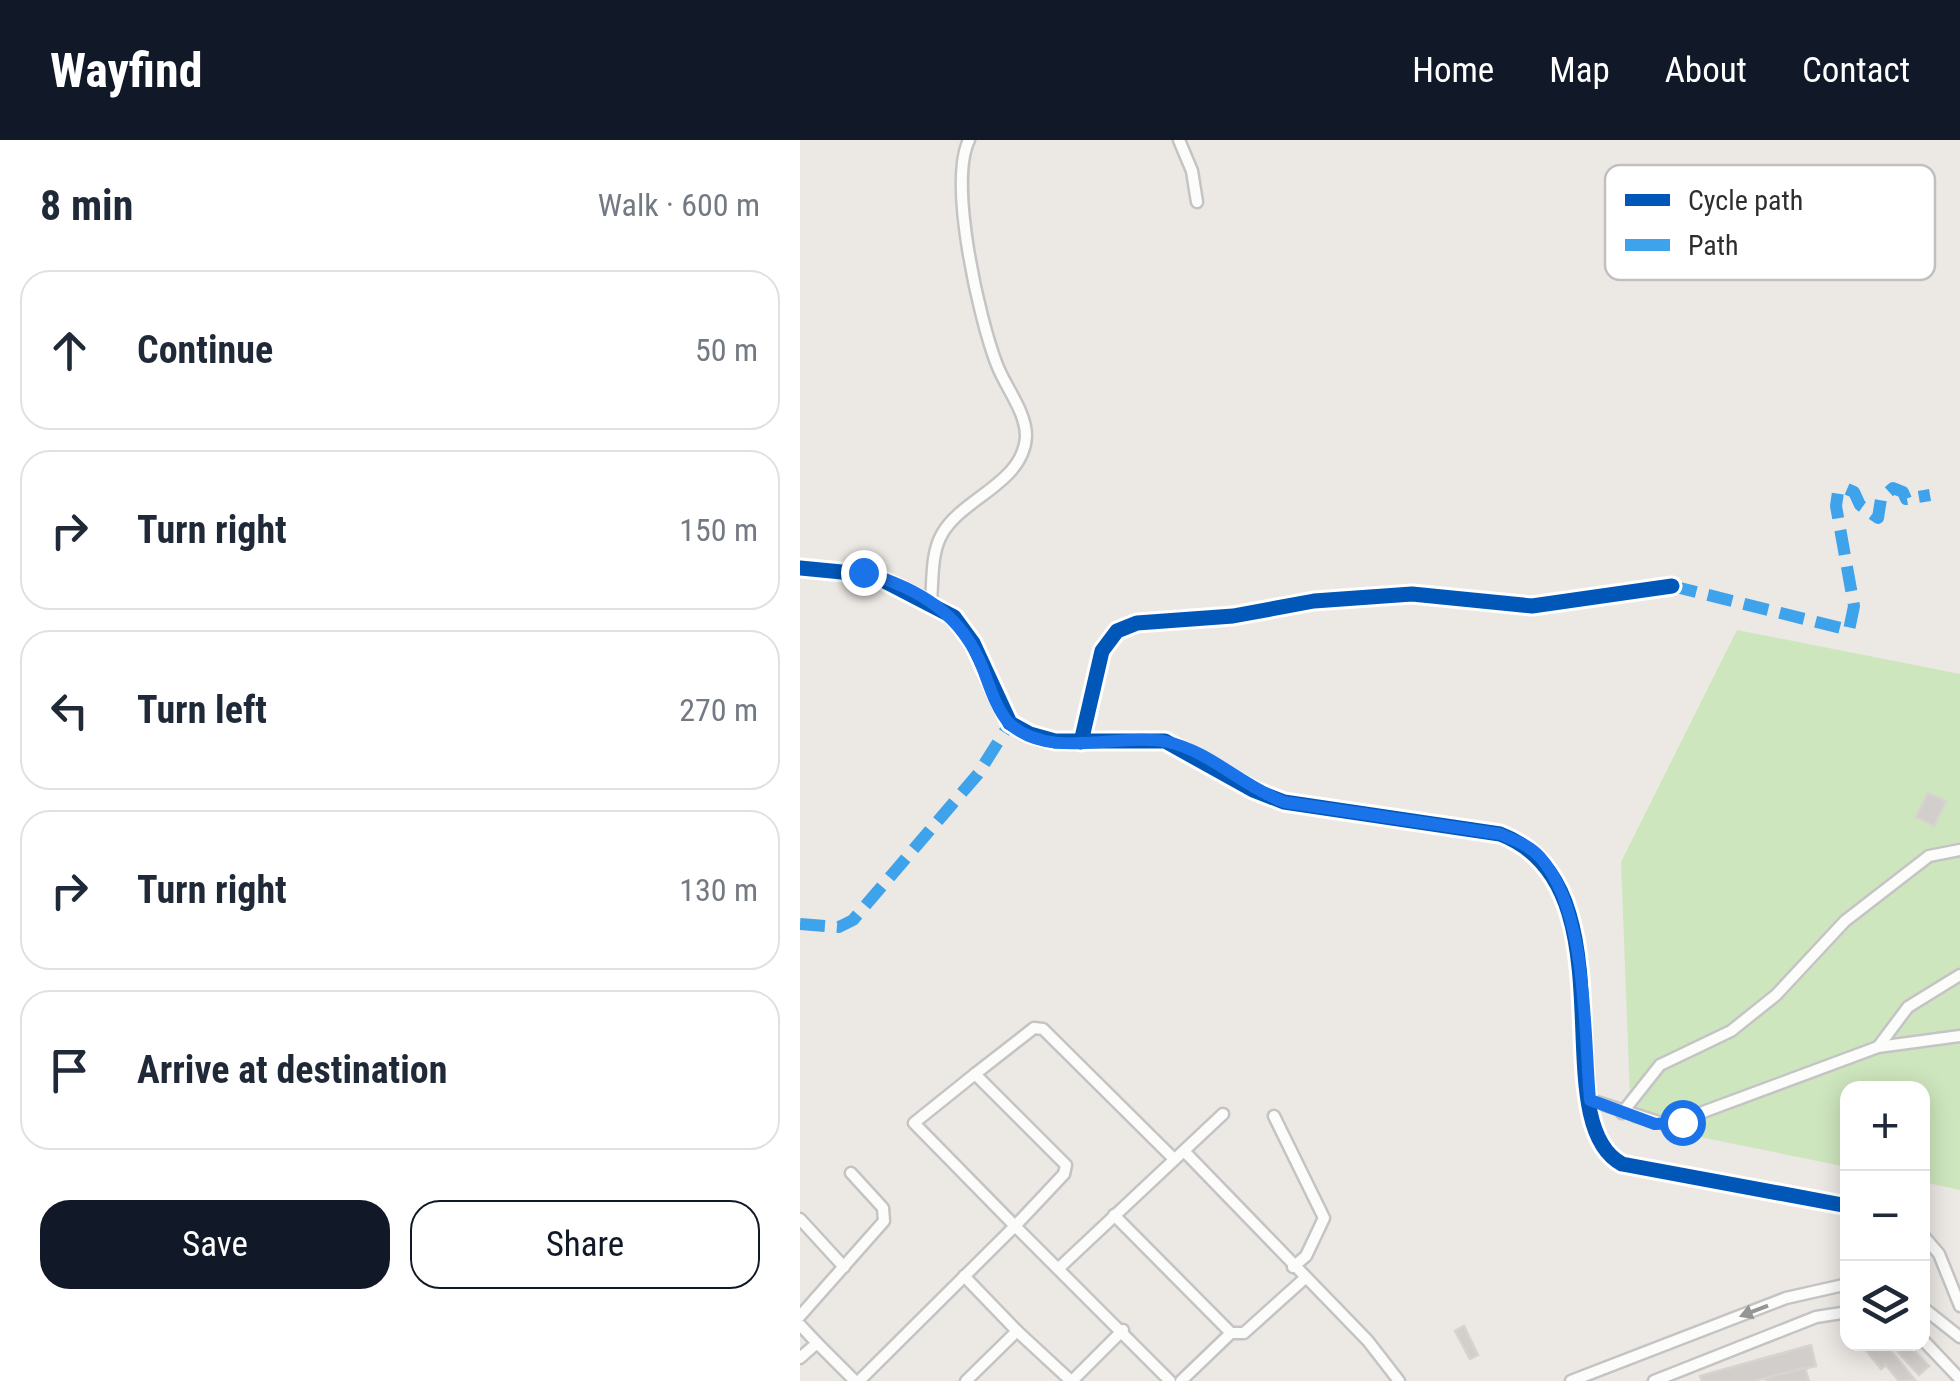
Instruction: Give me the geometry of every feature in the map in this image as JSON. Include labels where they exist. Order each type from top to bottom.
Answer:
[{"type":"street","points":[[931,602],[939,538],[1007,474],[1018,460],[1026,433],[986,337],[978,303],[958,171],[968,140]]},
{"type":"street","points":[[1179,140],[1192,171],[1197,202]]},
{"type":"street","points":[[800,568],[863,572],[931,602],[966,630],[1010,723],[1055,741],[1165,741],[1253,790],[1284,802],[1500,834],[1521,842],[1539,856],[1568,912],[1590,1100],[1598,1142],[1608,1157],[1622,1164],[1840,1205]]},
{"type":"street","points":[[1081,742],[1102,651],[1116,631],[1138,623],[1233,616],[1314,601],[1412,594],[1532,606],[1672,586]]},
{"type":"street","points":[[1622,1113],[1660,1065],[1731,1031],[1776,995],[1845,920],[1929,856],[1960,850]]},
{"type":"street","points":[[1878,1047],[1908,1007],[1960,975]]},
{"type":"street","points":[[1170,1381],[914,1123],[1034,1028],[1043,1029],[1174,1158]]},
{"type":"street","points":[[1590,1100],[1655,1124],[1682,1122],[1878,1047],[1960,1036]]},
{"type":"street","points":[[800,1325],[857,1381],[1064,1174],[1066,1165],[975,1074]]},
{"type":"street","points":[[1059,1268],[1223,1114]]},
{"type":"street","points":[[1274,1116],[1324,1218],[1306,1256],[1293,1267]]},
{"type":"street","points":[[1184,1152],[1368,1341],[1399,1381]]},
{"type":"street","points":[[800,1316],[886,1214],[851,1174]]},
{"type":"street","points":[[1114,1215],[1230,1333]]},
{"type":"street","points":[[800,1219],[844,1267]]},
{"type":"street","points":[[1930,1247],[1950,1279],[1960,1306]]},
{"type":"street","points":[[1950,1279],[1960,1270]]},
{"type":"street","points":[[964,1276],[1072,1381],[1123,1330]]},
{"type":"street","points":[[1181,1381],[1230,1333],[1244,1333],[1304,1278]]},
{"type":"street","points":[[1571,1381],[1786,1298],[1840,1286]]},
{"type":"street","points":[[1654,1381],[1816,1317],[1840,1313]]},
{"type":"street","points":[[1930,1313],[1960,1337]]},
{"type":"street","points":[[966,1381],[1017,1331]]},
{"type":"street","points":[[800,1358],[817,1343]]},
{"type":"street","points":[[1930,1347],[1960,1378]]},
{"type":"green space","points":[[1737,630],[1960,674],[1960,1190],[1930,1184],[1930,1081],[1840,1081],[1840,1166],[1631,1123],[1621,862]]},
{"type":"building","points":[[1928,793],[1946,801],[1934,826],[1916,817]]},
{"type":"building","points":[[1464,1326],[1478,1355],[1470,1359],[1455,1331]]},
{"type":"building","points":[[1811,1345],[1816,1366],[1753,1381],[1702,1381],[1700,1376]]},
{"type":"building","points":[[1867,1351],[1891,1351],[1915,1380],[1899,1381],[1886,1365],[1881,1369]]},
{"type":"building","points":[[1915,1351],[1929,1366],[1919,1375],[1898,1352]]},
{"type":"building","points":[[1805,1368],[1809,1381],[1766,1381],[1766,1378]]},
{"type":"marked path","points":[[1672,586],[1849,630],[1854,606],[1836,506],[1838,492],[1845,488],[1854,492],[1860,505],[1878,518],[1881,499],[1893,488],[1903,492],[1906,499],[1930,495]]},
{"type":"marked path","points":[[800,924],[839,927],[853,920],[978,774],[1010,723]]},
{"type":"cycle path","points":[[800,568],[873,575],[954,617],[973,643],[1010,723],[1030,734],[1055,741],[1165,741],[1253,790],[1284,802],[1500,834],[1541,861],[1565,901],[1577,950],[1588,1102],[1599,1140],[1622,1164],[1840,1205]]},
{"type":"cycle path","points":[[1081,742],[1102,651],[1117,631],[1137,623],[1233,616],[1314,601],[1412,594],[1532,606],[1672,586]]},
{"type":"route","points":[[863,572],[931,602],[954,617],[973,642],[992,692],[1010,723],[1030,734],[1055,741],[1165,741],[1183,747],[1253,790],[1284,802],[1500,834],[1521,842],[1539,856],[1556,881],[1568,912],[1578,968],[1590,1100],[1655,1124],[1682,1122]]}]
